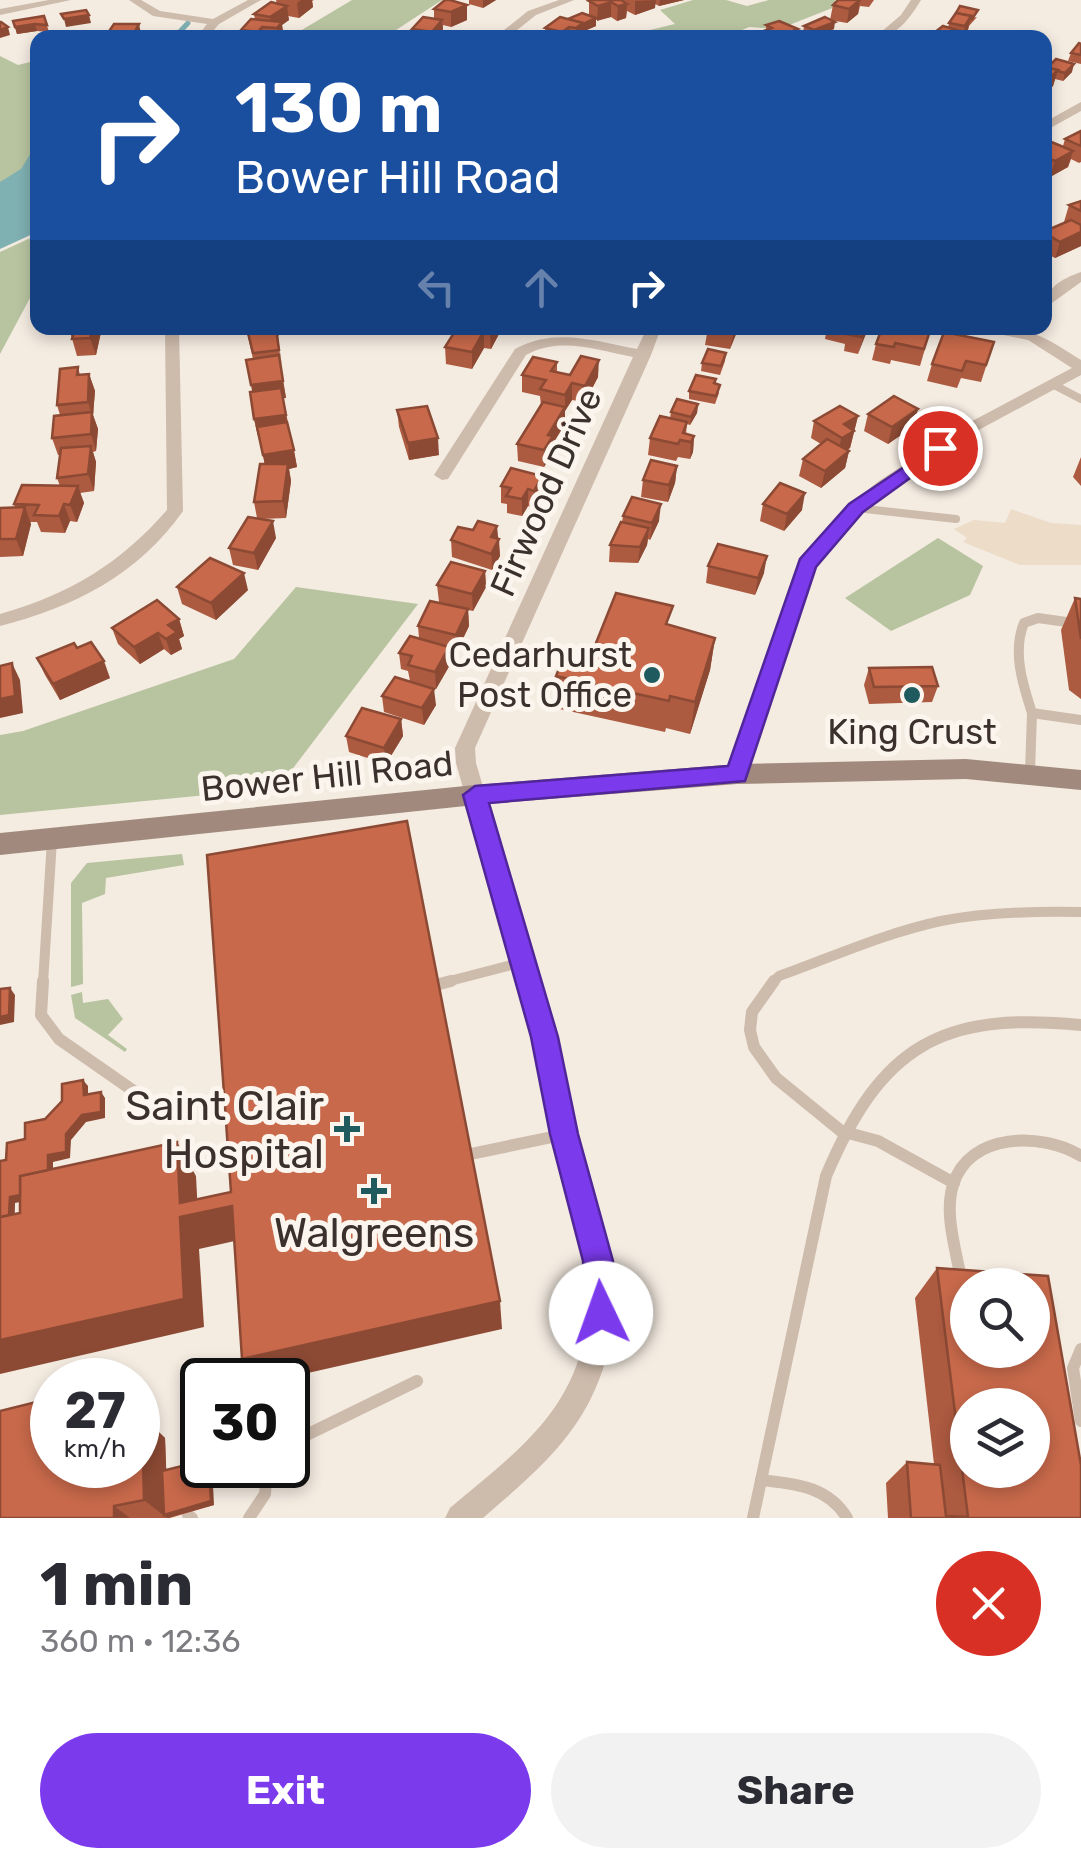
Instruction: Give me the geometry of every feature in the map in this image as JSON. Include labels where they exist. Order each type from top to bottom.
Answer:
[{"type":"main road","name":"Bower Hill Road","points":[[0,844],[475,795],[737,774],[966,769],[1030,772],[1081,780]]},
{"type":"street","points":[[0,12],[66,0]]},
{"type":"street","points":[[134,0],[158,14],[216,22]]},
{"type":"street","points":[[209,30],[256,0]]},
{"type":"street","points":[[509,30],[532,13],[569,0]]},
{"type":"street","points":[[889,30],[916,0]]},
{"type":"street","points":[[1052,123],[1081,106]]},
{"type":"street","points":[[1052,295],[1081,276]]},
{"type":"street","points":[[0,620],[48,609],[91,588],[121,568],[175,511],[172,335]]},
{"type":"street","name":"Firwood Drive","points":[[460,1518],[539,1451],[571,1411],[592,1360],[601,1313],[598,1261],[564,1134],[545,1037],[465,748],[651,335]]},
{"type":"street","points":[[737,774],[807,564],[856,508],[967,430],[1081,368],[1038,335]]},
{"type":"street","points":[[442,475],[520,352],[531,343],[561,341],[644,355]]},
{"type":"lane","points":[[1054,385],[1081,399]]},
{"type":"lane","points":[[856,508],[956,519]]},
{"type":"lane","points":[[1030,772],[1032,713],[1024,692],[1020,628],[1038,618],[1081,624]]},
{"type":"lane","points":[[1032,713],[1081,720]]},
{"type":"lane","points":[[52,839],[42,1015],[59,1040],[158,1108]]},
{"type":"lane","points":[[954,1183],[876,1140],[842,1132],[765,1069],[754,1049],[750,1027],[753,1007],[763,990],[779,976],[903,932],[962,918],[1030,911],[1081,912]]},
{"type":"lane","points":[[418,996],[430,986],[524,962]]},
{"type":"lane","points":[[753,1518],[826,1176],[842,1132],[876,1082],[910,1052],[950,1030],[988,1020],[1026,1017],[1081,1025]]},
{"type":"lane","points":[[440,1161],[564,1134]]},
{"type":"lane","points":[[959,1268],[952,1219],[954,1183],[969,1162],[990,1148],[1015,1140],[1043,1140],[1081,1156]]},
{"type":"lane","points":[[1081,1349],[1073,1368],[1081,1421]]},
{"type":"lane","points":[[310,1433],[417,1381]]},
{"type":"lane","points":[[761,1480],[810,1486],[842,1506],[847,1518]]},
{"type":"lane","points":[[249,1518],[267,1488]]},
{"type":"green space","points":[[352,0],[442,0],[396,30],[302,30]]},
{"type":"green space","points":[[693,0],[726,0],[747,6],[769,0],[834,0],[840,5],[779,29],[650,30],[675,24],[660,10]]},
{"type":"green space","points":[[0,56],[18,65],[30,62],[30,163],[0,191]]},
{"type":"green space","points":[[30,238],[30,298],[0,354],[0,252]]},
{"type":"green space","points":[[938,538],[983,566],[970,595],[891,631],[845,598]]},
{"type":"green space","points":[[296,587],[418,604],[278,788],[0,815],[0,735],[23,731],[234,659]]},
{"type":"green space","points":[[182,854],[184,865],[106,878],[105,894],[82,903],[83,984],[71,987],[71,883],[87,863]]},
{"type":"green space","points":[[82,992],[83,1003],[108,999],[123,1019],[108,1035],[127,1049],[125,1052],[75,1018],[71,995]]},
{"type":"shaded area","points":[[1011,509],[1051,523],[1081,525],[1081,565],[1020,565],[963,542],[967,538],[954,529],[974,520],[1005,523]]},
{"type":"water","points":[[30,154],[30,235],[0,249],[0,182],[21,169]]},
{"type":"building","points":[[445,0],[467,5],[451,12],[434,9]]},
{"type":"building","points":[[621,0],[627,4],[618,6],[611,2],[598,6],[589,1]]},
{"type":"building","points":[[838,0],[860,0],[849,9],[833,5]]},
{"type":"building","points":[[271,2],[287,6],[270,17],[254,14]]},
{"type":"building","points":[[960,6],[978,10],[970,19],[971,16],[956,13]]},
{"type":"building","points":[[86,10],[89,15],[64,19],[61,14]]},
{"type":"building","points":[[582,13],[596,18],[579,26],[583,23],[568,19]]},
{"type":"building","points":[[956,13],[971,16],[965,26],[949,23]]},
{"type":"building","points":[[44,16],[47,25],[15,27],[13,21]]},
{"type":"building","points":[[423,17],[442,20],[434,30],[412,29]]},
{"type":"building","points":[[560,17],[583,23],[565,30],[545,28]]},
{"type":"building","points":[[825,17],[835,22],[814,30],[804,26]]},
{"type":"building","points":[[251,19],[282,22],[277,28],[241,30]]},
{"type":"building","points":[[779,21],[798,29],[766,30],[772,28],[766,25]]},
{"type":"building","points":[[114,24],[139,24],[136,30],[110,30]]},
{"type":"building","points":[[1079,43],[1081,55],[1071,53]]},
{"type":"building","points":[[1056,59],[1074,64],[1065,73],[1052,69]]},
{"type":"building","points":[[1081,131],[1081,146],[1065,139]]},
{"type":"building","points":[[1052,142],[1073,151],[1055,161]]},
{"type":"building","points":[[1071,220],[1081,225],[1081,232],[1060,242],[1052,237],[1052,228]]},
{"type":"building","points":[[248,335],[277,335],[279,350],[253,353]]},
{"type":"building","points":[[453,335],[482,335],[472,352],[445,347]]},
{"type":"building","points":[[879,335],[929,335],[924,349],[876,344]]},
{"type":"building","points":[[943,335],[994,342],[986,365],[966,361],[962,371],[932,364]]},
{"type":"building","points":[[708,349],[726,353],[721,366],[702,363]]},
{"type":"building","points":[[279,355],[283,381],[251,385],[246,360]]},
{"type":"building","points":[[581,356],[599,360],[585,386],[572,383],[565,395],[540,389],[546,380],[522,375],[533,357],[557,362],[551,371],[570,375]]},
{"type":"building","points":[[78,367],[77,375],[89,374],[88,402],[57,405],[60,369]]},
{"type":"building","points":[[696,375],[716,379],[714,383],[720,385],[716,396],[689,391]]},
{"type":"building","points":[[281,388],[286,415],[254,419],[250,392]]},
{"type":"building","points":[[894,396],[918,409],[892,427],[868,414]]},
{"type":"building","points":[[677,399],[698,404],[691,417],[671,412]]},
{"type":"building","points":[[543,402],[565,407],[548,435],[553,436],[544,450],[517,444]]},
{"type":"building","points":[[427,406],[438,438],[408,443],[397,410]]},
{"type":"building","points":[[840,406],[858,416],[844,424],[854,431],[842,438],[814,421]]},
{"type":"building","points":[[92,412],[91,434],[52,438],[54,416]]},
{"type":"building","points":[[660,416],[687,422],[683,433],[694,436],[691,442],[680,440],[678,444],[650,438]]},
{"type":"building","points":[[287,422],[294,450],[263,455],[257,427]]},
{"type":"building","points":[[827,439],[849,451],[825,471],[803,459]]},
{"type":"building","points":[[91,446],[88,474],[57,478],[61,448]]},
{"type":"building","points":[[651,460],[677,466],[669,485],[643,480]]},
{"type":"building","points":[[260,464],[288,464],[283,501],[254,502]]},
{"type":"building","points":[[511,468],[542,476],[534,491],[528,489],[522,499],[506,496],[511,488],[501,486]]},
{"type":"building","points":[[780,483],[805,493],[787,514],[763,504]]},
{"type":"building","points":[[22,485],[78,486],[70,505],[64,504],[59,516],[34,515],[39,505],[14,504]]},
{"type":"building","points":[[632,497],[661,504],[652,523],[623,516]]},
{"type":"building","points":[[25,507],[16,539],[0,539],[0,508]]},
{"type":"building","points":[[248,517],[273,521],[254,553],[229,548]]},
{"type":"building","points":[[478,521],[497,526],[491,537],[499,539],[491,554],[451,540],[458,527],[473,530]]},
{"type":"building","points":[[621,522],[649,528],[640,547],[610,545]]},
{"type":"building","points":[[718,544],[767,556],[758,578],[708,566]]},
{"type":"building","points":[[210,558],[244,573],[211,603],[177,587]]},
{"type":"building","points":[[451,562],[485,571],[472,594],[437,585]]},
{"type":"building","points":[[616,593],[673,606],[666,624],[715,638],[695,702],[670,696],[669,701],[556,676],[567,648],[592,653]]},
{"type":"building","points":[[1075,598],[1081,599],[1081,639]]},
{"type":"building","points":[[157,600],[179,619],[168,625],[177,632],[166,639],[158,633],[134,647],[112,628]]},
{"type":"building","points":[[430,601],[468,609],[456,635],[418,626]]},
{"type":"building","points":[[410,636],[449,647],[435,672],[408,665],[412,656],[399,653]]},
{"type":"building","points":[[91,642],[104,661],[53,684],[37,658],[74,643],[77,648]]},
{"type":"building","points":[[12,663],[15,696],[0,699],[0,666]]},
{"type":"building","points":[[932,667],[938,686],[874,687],[869,668]]},
{"type":"building","points":[[395,677],[434,689],[422,708],[382,696]]},
{"type":"building","points":[[362,708],[401,719],[384,748],[346,736]]},
{"type":"building","points":[[407,821],[500,1301],[242,1358],[232,1206],[180,1217],[184,1299],[0,1340],[0,1217],[20,1213],[20,1176],[177,1142],[180,1203],[231,1192],[207,855]]},
{"type":"building","points":[[10,988],[9,1015],[0,1017],[0,989]]},
{"type":"building","points":[[83,1080],[84,1095],[101,1092],[101,1112],[82,1115],[66,1134],[66,1152],[48,1155],[48,1170],[20,1176],[20,1195],[10,1197],[9,1215],[0,1217],[0,1161],[6,1160],[7,1143],[25,1139],[25,1123],[45,1119],[62,1101],[62,1084]]},
{"type":"building","points":[[937,1268],[950,1269],[950,1368],[1050,1368],[1050,1287],[1081,1465],[1081,1518],[911,1518],[907,1462],[940,1465],[946,1516],[968,1517],[964,1488],[1050,1488],[1050,1388],[952,1388]]},
{"type":"building","points":[[30,1404],[30,1488],[144,1488],[144,1500],[114,1506],[114,1518],[0,1518],[0,1411]]},
{"type":"building","points":[[180,1466],[180,1488],[210,1488],[211,1501],[164,1515],[162,1471]]},
{"type":"waterway","points":[[181,30],[188,23]]},
{"type":"place","name":"Cedarhurst Post Office","points":[[652,675]]},
{"type":"place","name":"King Crust","points":[[912,695]]},
{"type":"place","name":"Saint Clair Hospital","points":[[347,1129]]},
{"type":"place","name":"Walgreens","points":[[374,1191]]},
{"type":"route","points":[[601,1313],[598,1261],[564,1134],[545,1037],[475,795],[737,774],[807,564],[856,508],[940,448]]}]
